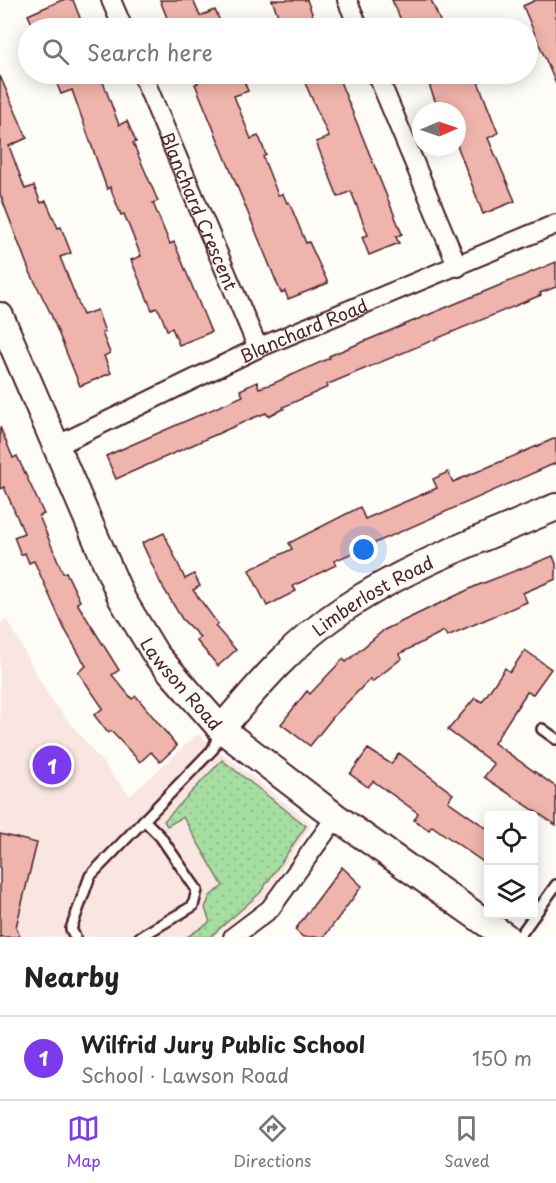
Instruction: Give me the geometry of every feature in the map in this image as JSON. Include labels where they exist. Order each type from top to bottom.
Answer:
[{"type":"street","points":[[111,0],[119,18]]},
{"type":"street","points":[[347,0],[354,18]]},
{"type":"street","name":"Blanchard Crescent","points":[[146,84],[258,348]]},
{"type":"street","points":[[381,84],[458,267]]},
{"type":"street","name":"Blanchard Road","points":[[56,446],[258,348],[458,267],[556,224]]},
{"type":"street","name":"Lawson Road","points":[[0,316],[122,599],[156,655],[221,729],[336,817],[506,937]]},
{"type":"street","name":"Limberlost Road","points":[[221,729],[274,668],[343,609],[391,579],[556,507]]},
{"type":"street","points":[[233,937],[270,909],[336,817]]},
{"type":"lane","points":[[75,937],[71,929],[90,876],[213,750],[221,729]]},
{"type":"lane","points":[[542,729],[556,739]]},
{"type":"lane","points":[[140,937],[193,906],[197,890],[160,836],[144,820]]},
{"type":"lane","points":[[519,937],[556,885]]},
{"type":"shaded area","points":[[7,619],[49,697],[130,796],[198,734],[312,824],[264,897],[214,937],[0,937],[0,623]]},
{"type":"green space","points":[[222,760],[306,826],[260,893],[210,937],[187,937],[210,922],[205,908],[210,896],[223,886],[183,817],[167,826],[164,821]]},
{"type":"building","points":[[62,0],[73,0],[80,18],[29,18],[28,15]]},
{"type":"building","points":[[160,0],[193,0],[200,16],[215,10],[219,18],[167,18]]},
{"type":"building","points":[[272,0],[307,0],[314,18],[279,18]]},
{"type":"building","points":[[392,0],[431,0],[439,18],[400,18]]},
{"type":"building","points":[[536,0],[556,0],[556,84],[538,41],[538,18],[528,18],[523,6]]},
{"type":"building","points":[[0,76],[27,138],[9,146],[25,189],[34,186],[41,203],[46,201],[58,228],[61,227],[71,253],[60,257],[83,315],[97,310],[105,332],[102,333],[110,353],[104,356],[111,373],[80,386],[50,312],[29,270],[0,194]]},
{"type":"building","points":[[57,84],[104,84],[119,125],[127,121],[136,142],[133,143],[158,201],[153,203],[170,244],[174,242],[211,332],[179,345],[172,328],[167,330],[157,308],[152,310],[131,260],[141,256],[124,214],[121,215],[110,187],[107,189],[72,90],[61,94]]},
{"type":"building","points":[[195,84],[245,84],[248,91],[234,96],[251,139],[258,136],[260,139],[266,155],[263,157],[278,195],[283,194],[287,203],[289,202],[306,243],[309,242],[328,283],[288,299],[285,291],[281,293]]},
{"type":"building","points":[[305,84],[341,84],[402,234],[396,237],[399,243],[369,255],[362,237],[368,235],[351,191],[338,197],[316,142],[329,137]]},
{"type":"building","points":[[429,84],[479,84],[498,133],[488,138],[515,201],[483,214],[461,156],[466,156],[466,102],[436,102]]},
{"type":"building","points":[[556,262],[556,287],[540,293],[541,295],[326,385],[328,387],[283,407],[284,409],[268,416],[266,413],[253,418],[116,479],[106,456],[243,396],[240,390],[257,382],[259,388],[272,384],[330,358],[329,356]]},
{"type":"building","points":[[0,427],[13,458],[17,456],[44,514],[39,516],[63,573],[66,572],[80,601],[77,603],[119,670],[112,675],[132,699],[136,696],[177,746],[160,762],[151,752],[140,762],[111,731],[108,733],[94,715],[103,708],[78,672],[86,666],[64,628],[34,561],[29,563],[25,553],[21,555],[14,537],[24,533],[4,487],[0,489]]},
{"type":"building","points":[[556,438],[556,463],[334,561],[336,565],[293,586],[296,591],[267,606],[249,570],[292,549],[289,543],[360,507],[365,519],[437,488],[433,479],[448,472],[453,482]]},
{"type":"building","points":[[164,533],[185,579],[194,574],[200,586],[193,590],[218,624],[215,626],[236,650],[218,666],[196,640],[200,637],[182,619],[161,584],[142,543]]},
{"type":"building","points":[[553,556],[556,564],[556,579],[523,593],[527,602],[447,636],[444,631],[399,654],[402,658],[372,682],[370,679],[333,717],[310,746],[281,724],[307,691],[310,694],[343,659],[346,662],[384,630],[476,586]]},
{"type":"building","points":[[525,650],[551,669],[533,694],[527,692],[494,743],[556,787],[556,825],[484,777],[494,764],[448,730],[475,698],[482,702],[505,668],[510,672]]},
{"type":"building","points":[[368,749],[391,764],[399,753],[453,794],[448,801],[484,826],[484,862],[432,826],[429,830],[414,820],[418,813],[373,781],[368,787],[350,774]]},
{"type":"building","points":[[0,834],[37,843],[16,927],[20,937],[0,937]]},
{"type":"building","points":[[342,867],[362,886],[324,937],[303,937],[295,930]]},
{"type":"place","name":"Wilfrid Jury Public School","points":[[52,765]]}]
